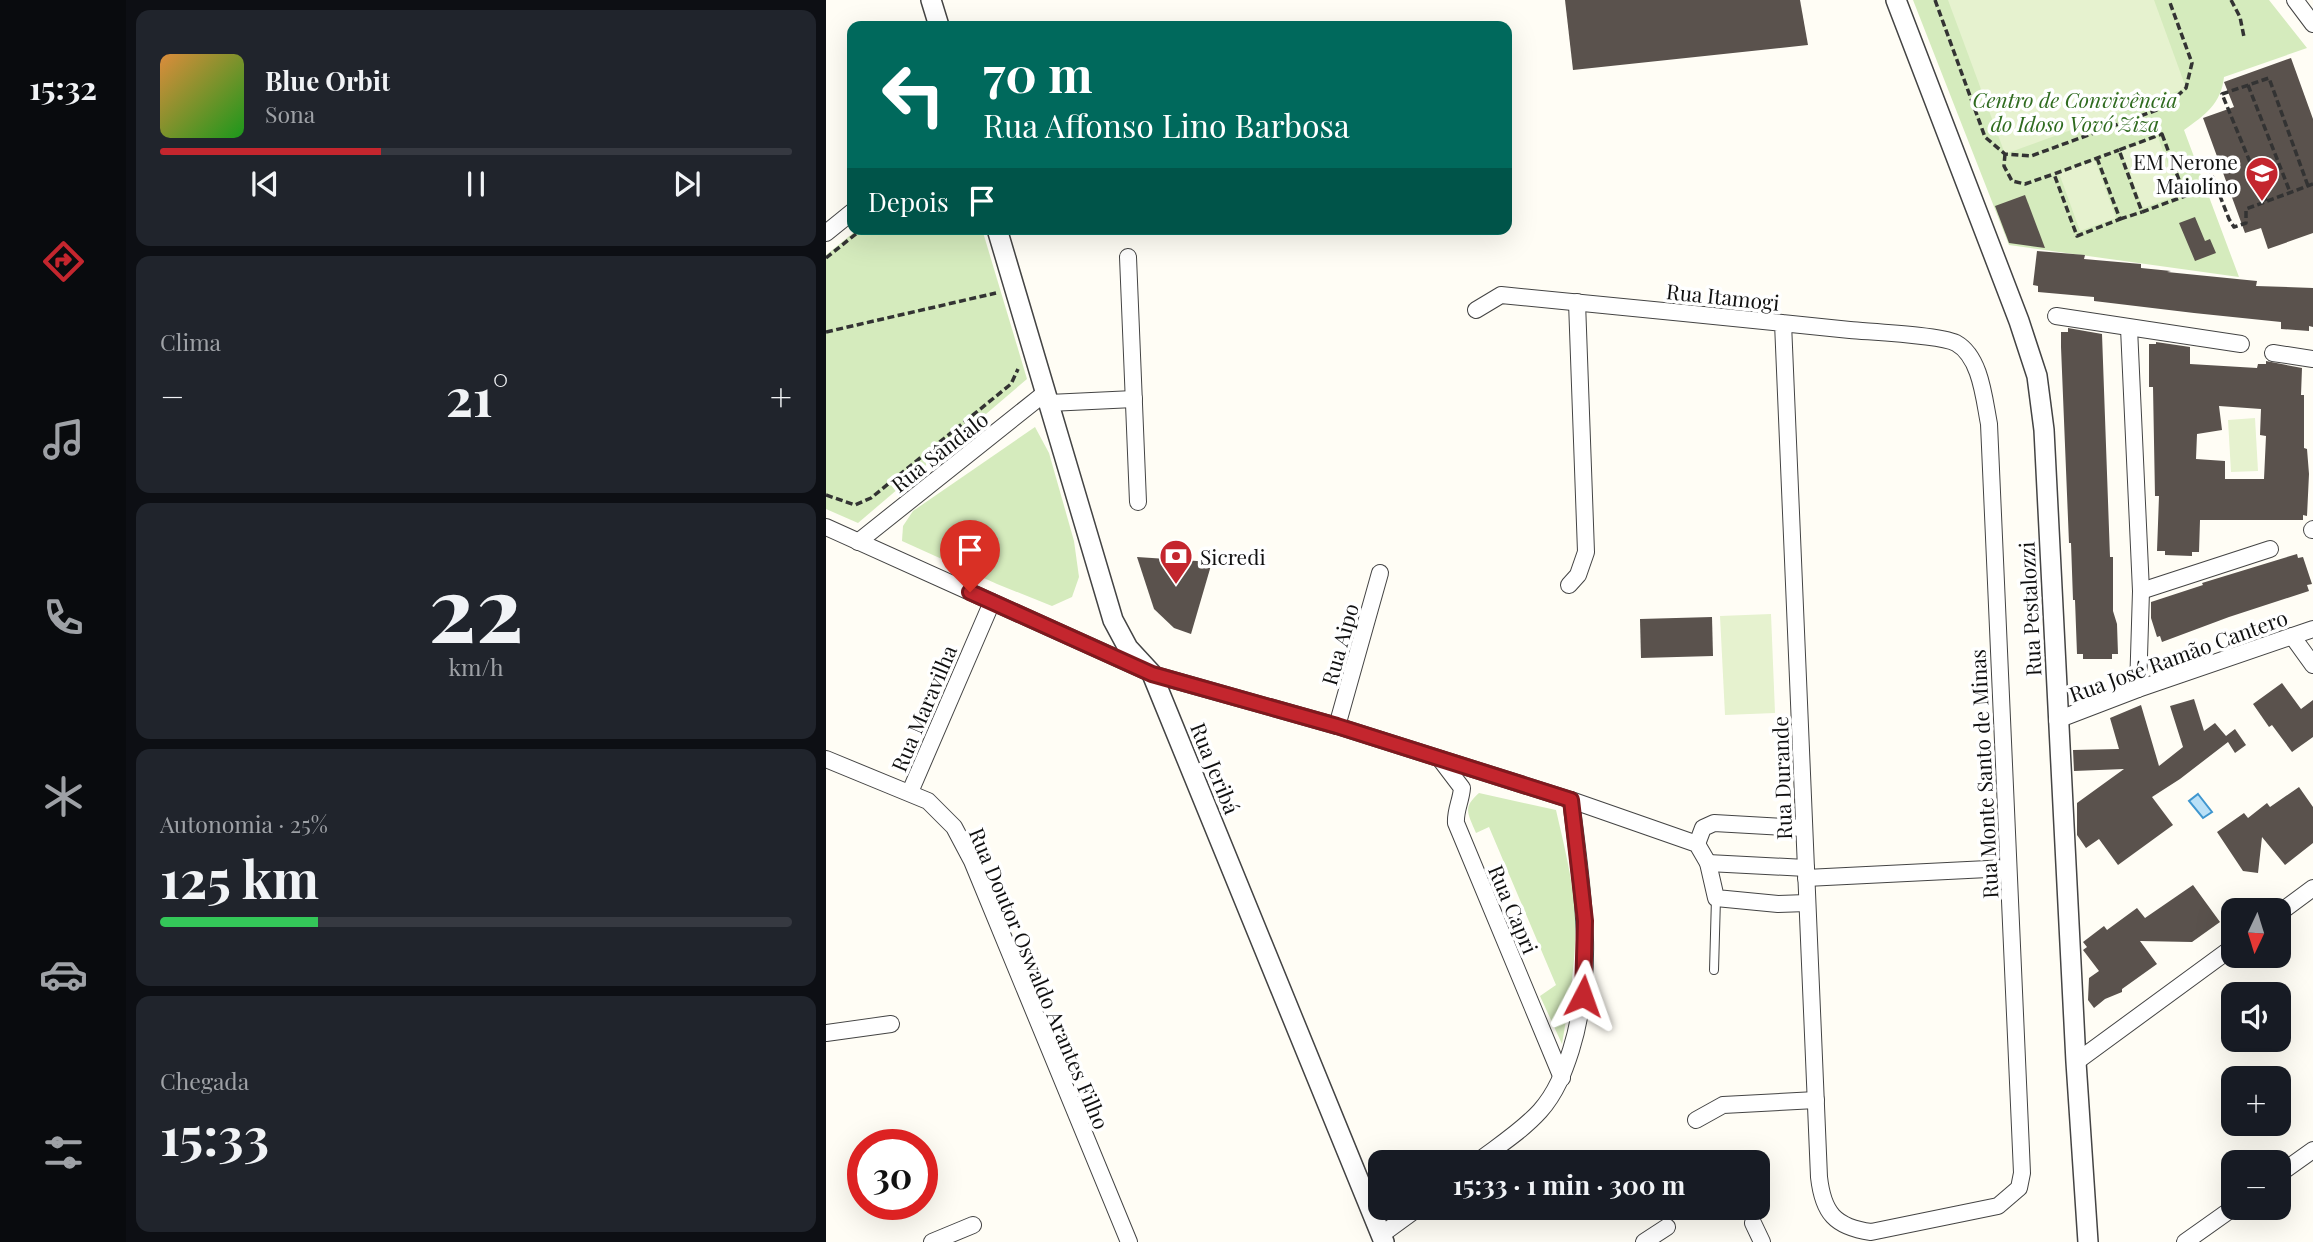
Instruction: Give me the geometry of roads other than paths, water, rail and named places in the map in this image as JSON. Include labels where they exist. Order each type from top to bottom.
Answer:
[{"type":"street","points":[[932,0],[938,21]]},
{"type":"street","name":"Rua Pestalozzi","points":[[1896,0],[2019,321],[2037,376],[2044,430],[2057,720],[2088,1242]]},
{"type":"street","points":[[2295,0],[2313,24]]},
{"type":"street","points":[[826,233],[847,216]]},
{"type":"street","name":"Rua Jeribá","points":[[999,235],[1113,620],[1128,648],[1152,674],[1383,1239]]},
{"type":"street","points":[[1128,257],[1138,502]]},
{"type":"street","name":"Rua Itamogi","points":[[1476,310],[1501,295],[1954,342],[1966,351]]},
{"type":"street","points":[[1569,585],[1578,575],[1586,552],[1577,302]]},
{"type":"street","points":[[2056,316],[2241,344]]},
{"type":"street","name":"Rua Durande","points":[[1783,323],[1821,1196],[1829,1213],[1841,1223]]},
{"type":"street","points":[[2129,328],[2141,591],[2138,689]]},
{"type":"street","name":"Rua Monte Santo de Minas","points":[[1841,1223],[1854,1230],[1871,1232],[1998,1206],[2019,1188],[2022,1173],[1989,425],[1983,392],[1966,351]]},
{"type":"street","points":[[2273,353],[2313,359]]},
{"type":"street","points":[[1047,398],[1134,399]]},
{"type":"street","name":"Rua Sândalo","points":[[858,542],[1047,398]]},
{"type":"street","points":[[826,527],[1152,674],[1440,758],[1690,842],[1709,863],[1716,898],[1807,904]]},
{"type":"street","points":[[2141,591],[2270,549]]},
{"type":"street","name":"Rua Aipo","points":[[1337,726],[1380,573]]},
{"type":"street","name":"Rua Maravilha","points":[[910,792],[992,602]]},
{"type":"street","name":"Rua José Ramão Cantero","points":[[2057,720],[2313,629]]},
{"type":"street","points":[[2292,636],[2313,665]]},
{"type":"street","name":"Rua Capri","points":[[1440,758],[1462,788],[1461,800],[1455,813],[1456,823],[1562,1078]]},
{"type":"street","name":"Rua Doutor Oswaldo Arantes Filho","points":[[826,759],[928,801],[954,827],[971,861],[1129,1242]]},
{"type":"street","points":[[1493,1150],[1541,1110],[1562,1078],[1575,1035],[1583,996],[1586,955],[1585,921],[1571,800]]},
{"type":"street","points":[[1690,842],[1703,828],[1714,822],[1804,828]]},
{"type":"street","points":[[1709,863],[1806,873],[2008,868]]},
{"type":"street","points":[[2291,904],[2313,888]]},
{"type":"street","points":[[2076,1062],[2221,956]]},
{"type":"street","points":[[826,1033],[891,1024]]},
{"type":"street","points":[[1696,1119],[1723,1105],[1816,1100]]},
{"type":"street","points":[[2291,1166],[2313,1150]]},
{"type":"street","points":[[2185,1242],[2221,1216]]},
{"type":"street","points":[[1383,1239],[1404,1220]]},
{"type":"street","points":[[1753,1223],[1762,1242]]},
{"type":"street","points":[[932,1242],[973,1225]]},
{"type":"street","points":[[1644,1242],[1667,1227]]},
{"type":"lane","points":[[1714,970],[1716,898]]},
{"type":"water","points":[[2198,794],[2212,812],[2203,818],[2189,801]]},
{"type":"place","name":"EM Nerone Maiolino","points":[[2262,203]]},
{"type":"place","name":"Sicredi","points":[[1176,586]]},
{"type":"park label","name":"Centro de Convivência do Idoso Vovó Ziza","points":[[2075,111]]}]
